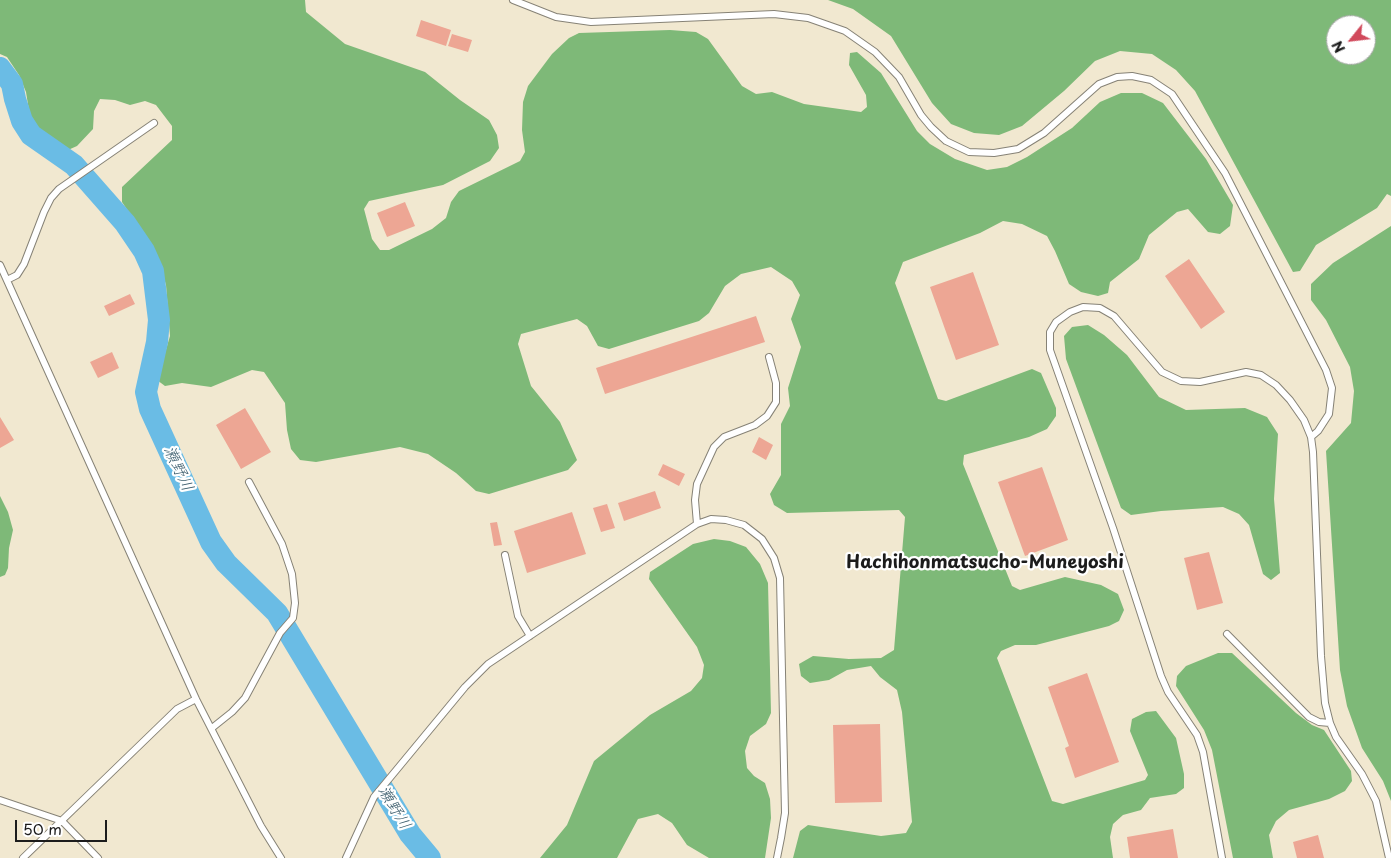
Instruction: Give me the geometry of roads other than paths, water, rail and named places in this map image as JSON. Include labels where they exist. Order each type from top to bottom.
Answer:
[{"type":"lane","points":[[513,0],[556,17],[591,22],[774,14],[808,18],[845,31],[875,52],[899,77],[921,115],[931,128],[946,141],[969,152],[994,154],[1018,149],[1044,133],[1099,84],[1117,77],[1132,76],[1151,80],[1172,94],[1226,173],[1326,370],[1332,388],[1329,414],[1318,431],[1311,436]]},
{"type":"lane","points":[[7,280],[17,275],[24,264],[51,198],[59,190],[154,123]]},
{"type":"lane","points":[[0,265],[196,699],[261,826],[281,858]]},
{"type":"lane","points":[[1222,858],[1203,752],[1196,735],[1168,692],[1161,676],[1113,528],[1050,350],[1050,332],[1056,322],[1070,312],[1083,307],[1100,308],[1114,316],[1162,372],[1181,381],[1200,382],[1246,372],[1262,375],[1276,385],[1290,400],[1304,420],[1311,436],[1313,452],[1321,656],[1326,703],[1330,723],[1336,737],[1362,774],[1376,801],[1389,858]]},
{"type":"lane","points":[[697,524],[695,500],[697,484],[714,447],[724,436],[755,425],[767,416],[776,402],[776,383],[769,357]]},
{"type":"lane","points":[[212,728],[232,712],[245,698],[280,633],[293,618],[295,603],[292,574],[282,544],[249,482]]},
{"type":"lane","points":[[346,858],[374,797],[465,687],[488,664],[697,524],[711,519],[726,520],[744,525],[762,539],[774,558],[780,578],[785,813],[776,858]]},
{"type":"lane","points":[[505,555],[518,616],[530,636]]},
{"type":"lane","points":[[1227,634],[1309,717],[1319,722],[1330,723]]},
{"type":"lane","points":[[24,858],[177,709],[196,699]]},
{"type":"lane","points":[[0,800],[62,821],[98,858]]},
{"type":"waterway","name":"瀬野川","points":[[0,68],[12,84],[22,121],[31,135],[74,165],[125,223],[144,251],[153,271],[159,320],[157,342],[146,392],[150,409],[211,542],[226,563],[277,613],[410,834],[430,858]]},
{"type":"district","name":"Hachihonmatsucho-Muneyoshi","points":[[985,563]]}]
